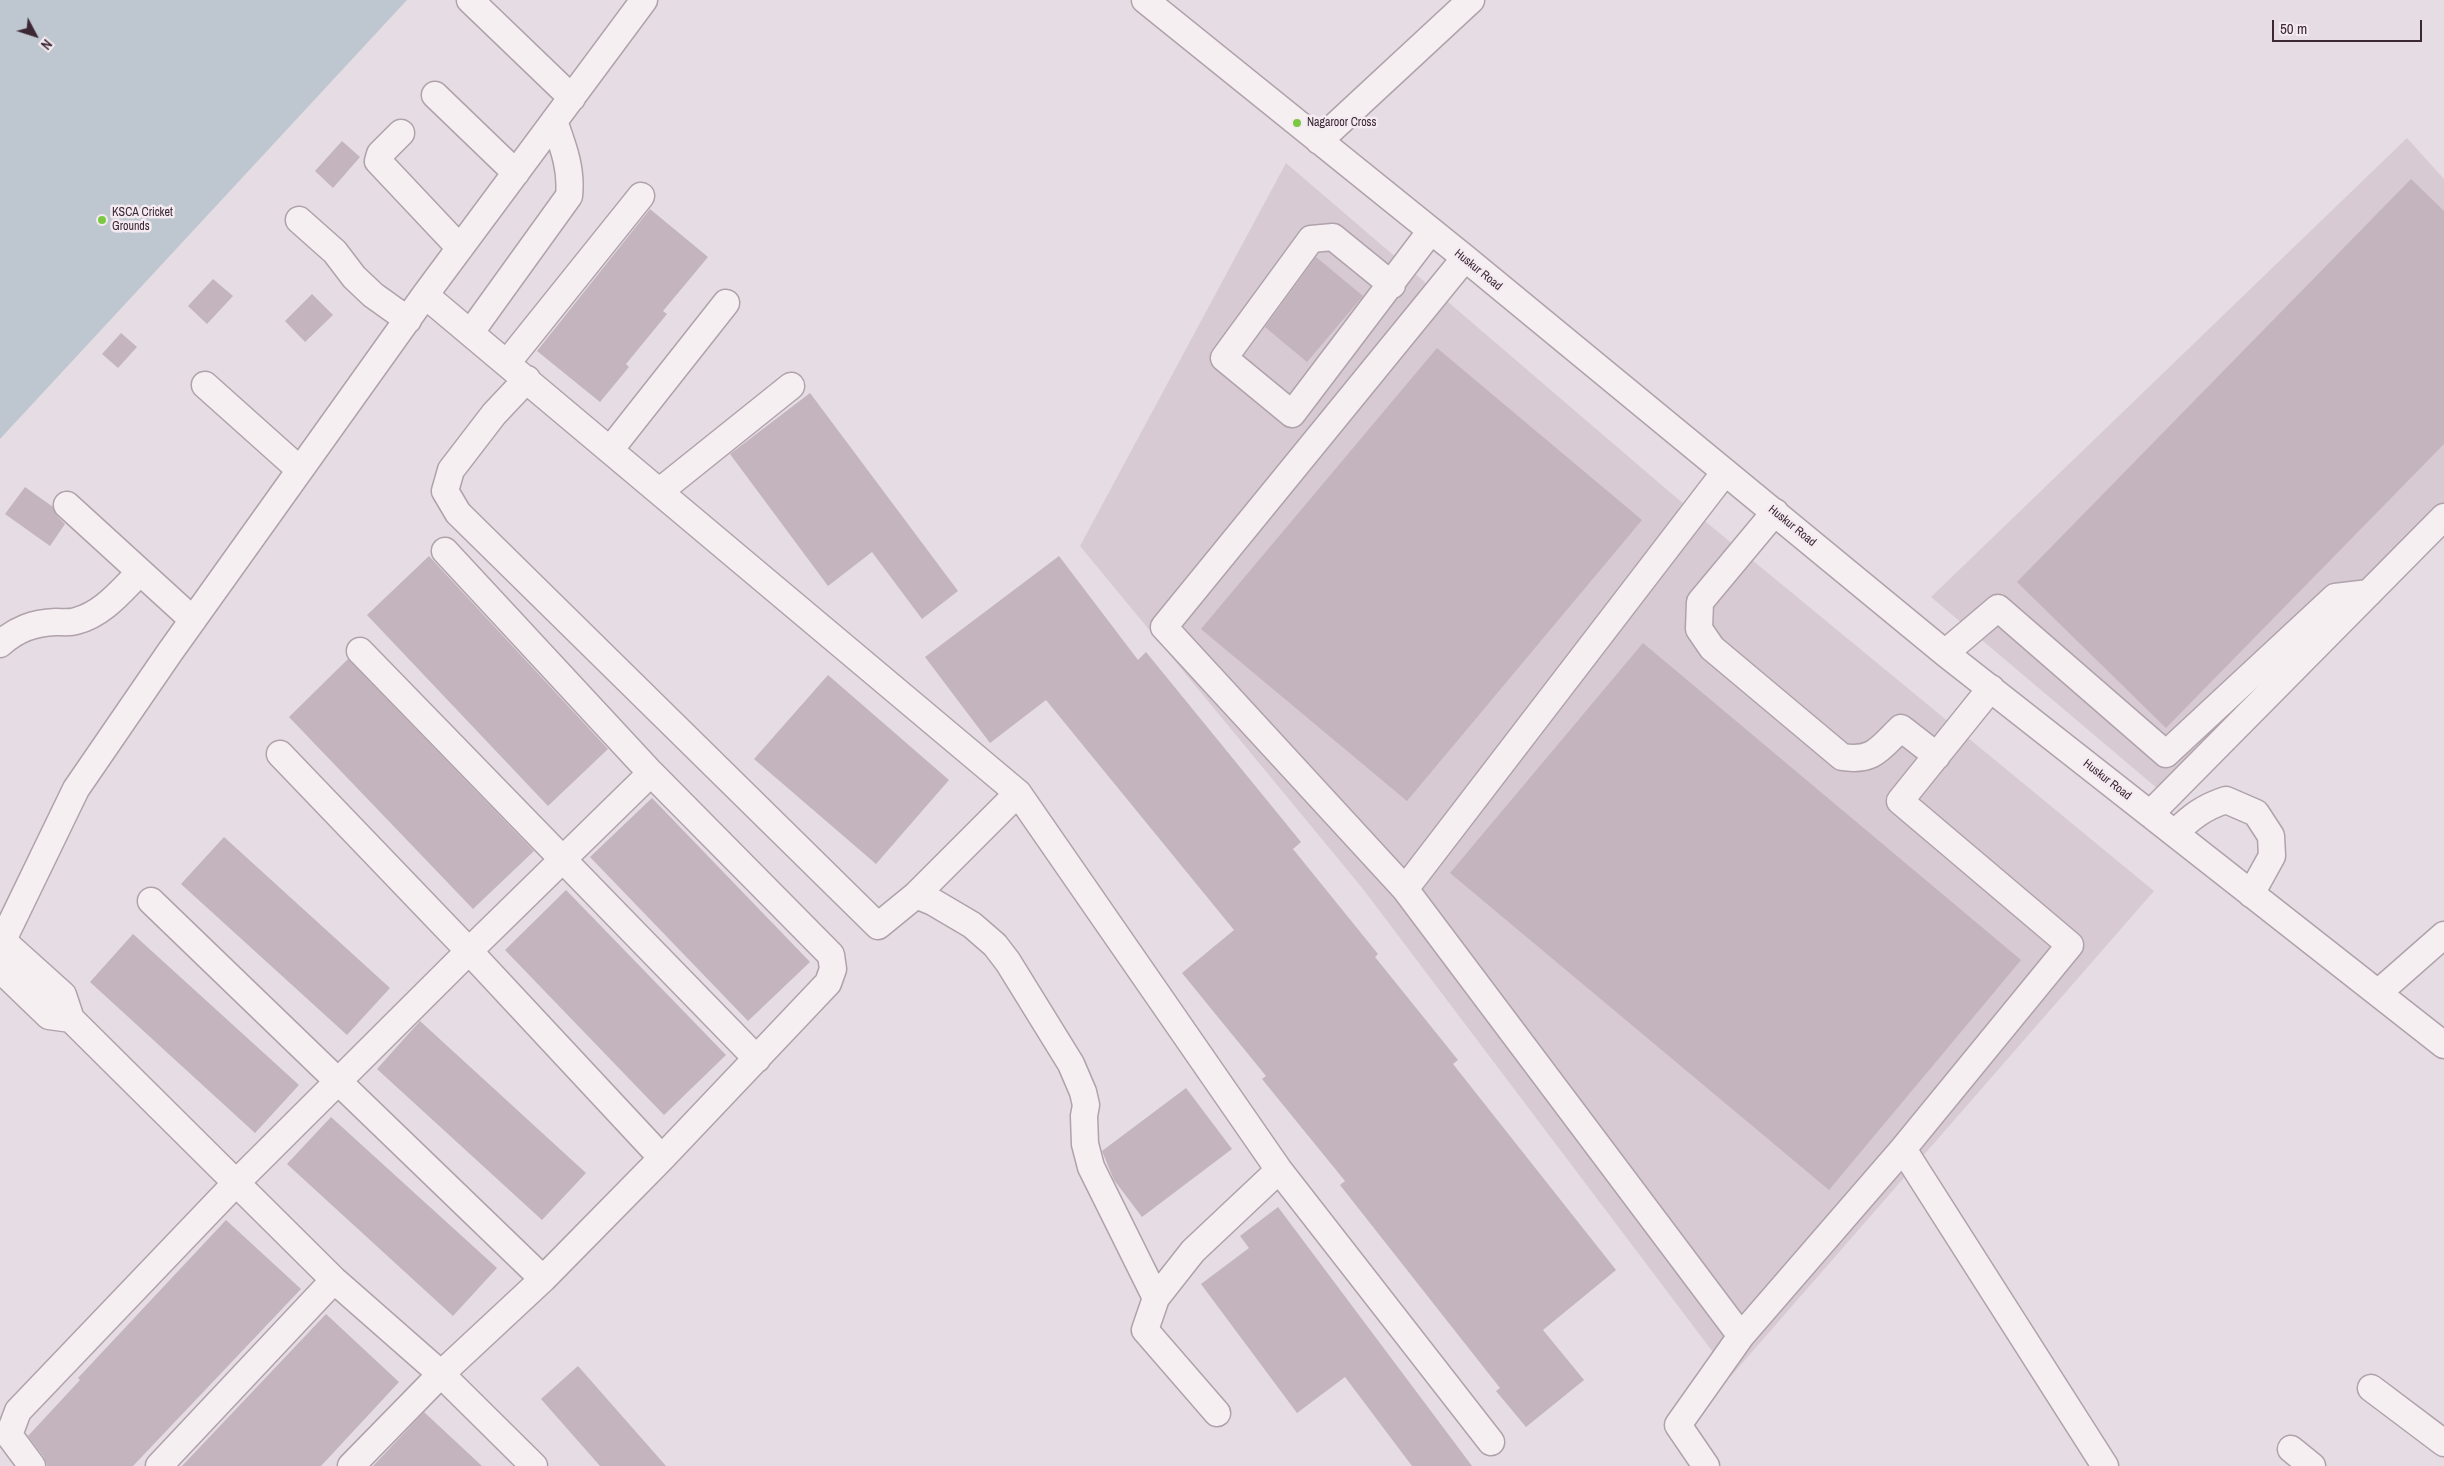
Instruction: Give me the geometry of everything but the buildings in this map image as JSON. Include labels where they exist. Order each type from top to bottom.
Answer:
[{"type":"street","points":[[470,0],[572,98]]},
{"type":"street","points":[[534,1466],[441,1374],[334,1280],[71,1019],[64,995],[1,944],[76,789],[300,470],[460,248],[644,0]]},
{"type":"street","name":"Huskur Road","points":[[1145,0],[1430,232],[1465,258],[1945,653],[2444,1045]]},
{"type":"street","points":[[1319,142],[1471,0]]},
{"type":"street","points":[[434,95],[516,173]]},
{"type":"street","points":[[471,332],[569,196],[571,183],[567,160],[554,121]]},
{"type":"street","points":[[401,132],[380,154],[378,162],[460,248]]},
{"type":"street","points":[[507,363],[641,196]]},
{"type":"street","points":[[299,220],[335,252],[354,277],[372,295],[408,320]]},
{"type":"street","points":[[1392,285],[1333,237],[1311,239],[1224,358],[1292,414],[1392,285],[1430,232]]},
{"type":"street","points":[[1465,258],[1164,627],[1405,889],[1741,1336]]},
{"type":"street","points":[[426,295],[1018,793],[1279,1170],[1492,1442]]},
{"type":"street","points":[[610,450],[726,303]]},
{"type":"street","points":[[527,379],[494,414],[451,470],[445,491],[458,513],[878,926],[916,895],[1018,793]]},
{"type":"street","points":[[205,386],[300,470]]},
{"type":"street","points":[[660,491],[791,386]]},
{"type":"street","points":[[1405,889],[1725,472]]},
{"type":"street","points":[[66,505],[193,620]]},
{"type":"street","points":[[1775,512],[1700,602],[1699,629],[1712,648],[1842,757],[1857,759],[1872,756],[1901,728],[1937,756]]},
{"type":"street","points":[[2150,814],[2444,518]]},
{"type":"street","points":[[351,1466],[441,1374],[543,1279],[662,1158],[828,983],[833,969],[831,955],[651,774],[445,551]]},
{"type":"street","points":[[0,644],[14,632],[31,625],[75,622],[90,616],[112,601],[140,572]]},
{"type":"street","points":[[1945,653],[1998,608],[2166,754],[2335,597],[2369,593]]},
{"type":"street","points":[[360,651],[757,1059]]},
{"type":"street","points":[[1706,1466],[1678,1425],[1741,1336],[1903,1149],[2070,946],[1900,801],[1991,688]]},
{"type":"street","points":[[280,754],[469,951],[662,1158]]},
{"type":"street","points":[[32,1466],[9,1436],[18,1411],[236,1183],[469,951],[564,861],[651,774]]},
{"type":"street","points":[[2174,833],[2189,818],[2206,807],[2226,800],[2256,813],[2271,836],[2272,856],[2252,894]]},
{"type":"street","points":[[916,895],[933,902],[972,925],[995,945],[1071,1064],[1083,1092],[1086,1106],[1084,1116],[1085,1144],[1091,1167],[1156,1298]]},
{"type":"street","points":[[151,901],[543,1279]]},
{"type":"street","points":[[2378,993],[2444,936]]},
{"type":"street","points":[[0,969],[49,1016],[71,1019]]},
{"type":"street","points":[[1903,1149],[2105,1466]]},
{"type":"street","points":[[1216,1413],[1145,1330],[1156,1298],[1193,1251],[1279,1170]]},
{"type":"street","points":[[159,1466],[334,1280]]},
{"type":"street","points":[[2371,1388],[2444,1443]]},
{"type":"street","points":[[2291,1449],[2312,1466]]},
{"type":"shaded area","name":"KSCA Cricket Grounds","points":[[0,0],[407,0],[0,439]]},
{"type":"shaded area","points":[[2407,138],[2444,179],[2444,532],[2171,800],[1931,597]]},
{"type":"shaded area","points":[[1286,163],[1672,494],[2154,891],[1731,1376],[1363,889],[1080,546]]},
{"type":"place","name":"Nagaroor Cross","points":[[1297,123]]},
{"type":"place","name":"KSCA Cricket Grounds","points":[[102,220]]}]
